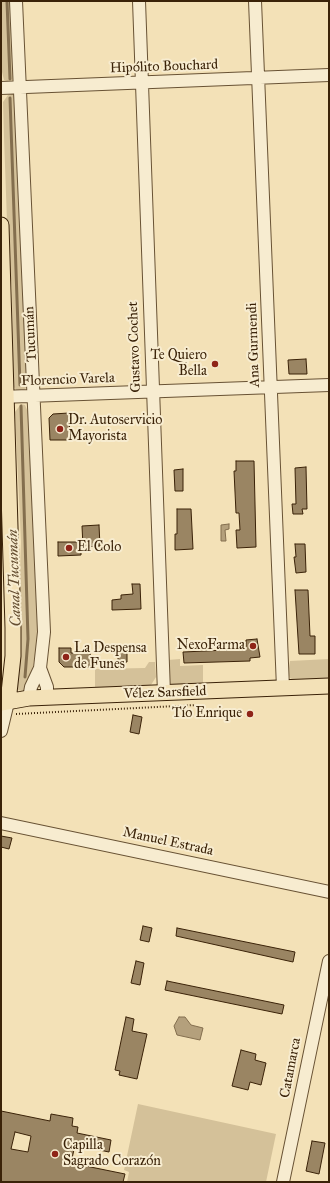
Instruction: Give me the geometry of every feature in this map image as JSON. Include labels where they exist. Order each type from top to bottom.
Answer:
[{"type":"main road","name":"Tucumán","points":[[1,225],[6,553],[13,656],[4,707]]},
{"type":"main road","name":"Vélez Sarsfield","points":[[4,707],[29,698],[329,686]]},
{"type":"street","name":"Tucumán","points":[[16,1],[44,632],[40,668],[31,687],[29,698]]},
{"type":"street","name":"Gustavo Cochet","points":[[138,1],[164,693]]},
{"type":"street","name":"Ana Gurmendi","points":[[255,1],[283,688]]},
{"type":"street","name":"Hipólito Bouchard","points":[[1,88],[329,75]]},
{"type":"street","name":"Florencio Varela","points":[[4,397],[329,385]]},
{"type":"street","name":"Tucumán","points":[[40,668],[47,687],[47,698]]},
{"type":"street","name":"Tucumán","points":[[1,731],[4,707]]},
{"type":"street","name":"Manuel Estrada","points":[[1,823],[329,892]]},
{"type":"street","name":"Catamarca","points":[[283,1182],[324,1008],[329,960]]},
{"type":"path","name":"Vélez Sarsfield","points":[[4,707],[134,708]]},
{"type":"shaded area","points":[[1,1],[13,1],[16,78],[11,82],[4,80],[2,72]]},
{"type":"shaded area","points":[[13,94],[15,96],[28,385],[23,392],[17,391],[14,387],[13,376],[12,289],[8,250],[4,137],[3,102],[8,95]]},
{"type":"shaded area","points":[[21,404],[25,405],[30,417],[36,591],[40,628],[30,682],[24,692],[16,689],[21,542],[15,412]]},
{"type":"shaded area","points":[[229,524],[229,529],[225,530],[226,541],[221,541],[221,525]]},
{"type":"shaded area","points":[[180,659],[180,666],[203,665],[203,684],[176,686],[168,681],[168,660]]},
{"type":"shaded area","points":[[329,659],[329,679],[296,681],[290,678],[288,673],[290,661]]},
{"type":"shaded area","points":[[149,662],[155,662],[156,677],[151,685],[142,687],[95,689],[95,669],[145,668]]},
{"type":"shaded area","points":[[179,1017],[185,1017],[191,1025],[203,1028],[200,1040],[177,1035],[174,1026]]},
{"type":"shaded area","points":[[138,1104],[276,1134],[266,1182],[127,1182],[129,1172],[124,1170]]},
{"type":"building","points":[[306,359],[307,374],[289,374],[288,360]]},
{"type":"building","name":"Dr. Autoservicio Mayorista","points":[[69,413],[70,440],[50,440],[49,418],[53,414]]},
{"type":"building","points":[[236,461],[254,461],[256,547],[237,548],[236,530],[240,530],[239,513],[236,513],[234,471],[236,471]]},
{"type":"building","points":[[306,467],[307,509],[302,509],[303,514],[293,514],[292,504],[296,504],[295,468]]},
{"type":"building","points":[[183,469],[183,491],[175,491],[174,470]]},
{"type":"building","points":[[177,509],[191,509],[193,549],[175,550],[175,534],[177,534]]},
{"type":"building","points":[[99,525],[100,546],[83,547],[82,526]]},
{"type":"building","name":"El Colo","points":[[58,542],[81,542],[81,555],[58,556]]},
{"type":"building","points":[[295,544],[305,544],[306,572],[296,573],[294,557],[296,557]]},
{"type":"building","points":[[132,584],[140,584],[141,609],[112,610],[112,600],[121,599],[121,595],[133,594]]},
{"type":"building","points":[[295,590],[308,590],[310,636],[315,636],[315,654],[299,654]]},
{"type":"building","points":[[257,639],[260,657],[250,658],[250,661],[184,663],[183,652],[227,650],[227,648],[246,647],[246,640]]},
{"type":"building","points":[[59,648],[71,648],[71,653],[90,652],[91,667],[64,667],[59,662]]},
{"type":"building","points":[[115,648],[127,648],[127,662],[118,662],[118,657],[115,657]]},
{"type":"building","points":[[133,715],[142,717],[139,734],[130,732]]},
{"type":"building","points":[[1,836],[12,838],[9,849],[1,847]]},
{"type":"building","points":[[143,926],[152,928],[149,942],[140,940]]},
{"type":"building","points":[[177,928],[295,952],[293,962],[176,936]]},
{"type":"building","points":[[136,961],[144,963],[140,985],[131,983]]},
{"type":"building","points":[[167,981],[284,1005],[282,1014],[165,990]]},
{"type":"building","points":[[126,1017],[134,1019],[132,1031],[147,1034],[137,1079],[119,1075],[120,1071],[115,1070]]},
{"type":"building","points":[[241,1050],[256,1054],[255,1060],[266,1063],[261,1085],[250,1082],[248,1090],[232,1086]]},
{"type":"building","points":[[1,1111],[50,1121],[51,1114],[73,1118],[72,1126],[78,1127],[77,1133],[111,1140],[109,1152],[75,1145],[71,1163],[125,1174],[123,1182],[1,1182]],"holes":[[[15,1132],[31,1136],[28,1152],[11,1149]]]},
{"type":"building","points":[[312,1141],[325,1143],[319,1174],[306,1171]]},
{"type":"waterway","name":"Canal Tucumán","points":[[7,1],[10,79]]},
{"type":"waterway","name":"Canal Tucumán","points":[[10,98],[20,385]]},
{"type":"waterway","name":"Canal Tucumán","points":[[21,406],[28,639],[25,677]]},
{"type":"place","name":"Te Quiero Bella","points":[[215,364]]},
{"type":"place","name":"Dr. Autoservicio Mayorista","points":[[60,429]]},
{"type":"place","name":"El Colo","points":[[69,548]]},
{"type":"place","name":"NexoFarma","points":[[253,646]]},
{"type":"place","name":"La Despensa de Funes","points":[[66,657]]},
{"type":"place","name":"Tío Enrique","points":[[250,714]]},
{"type":"place","name":"Capilla Sagrado Corazón","points":[[55,1154]]}]
